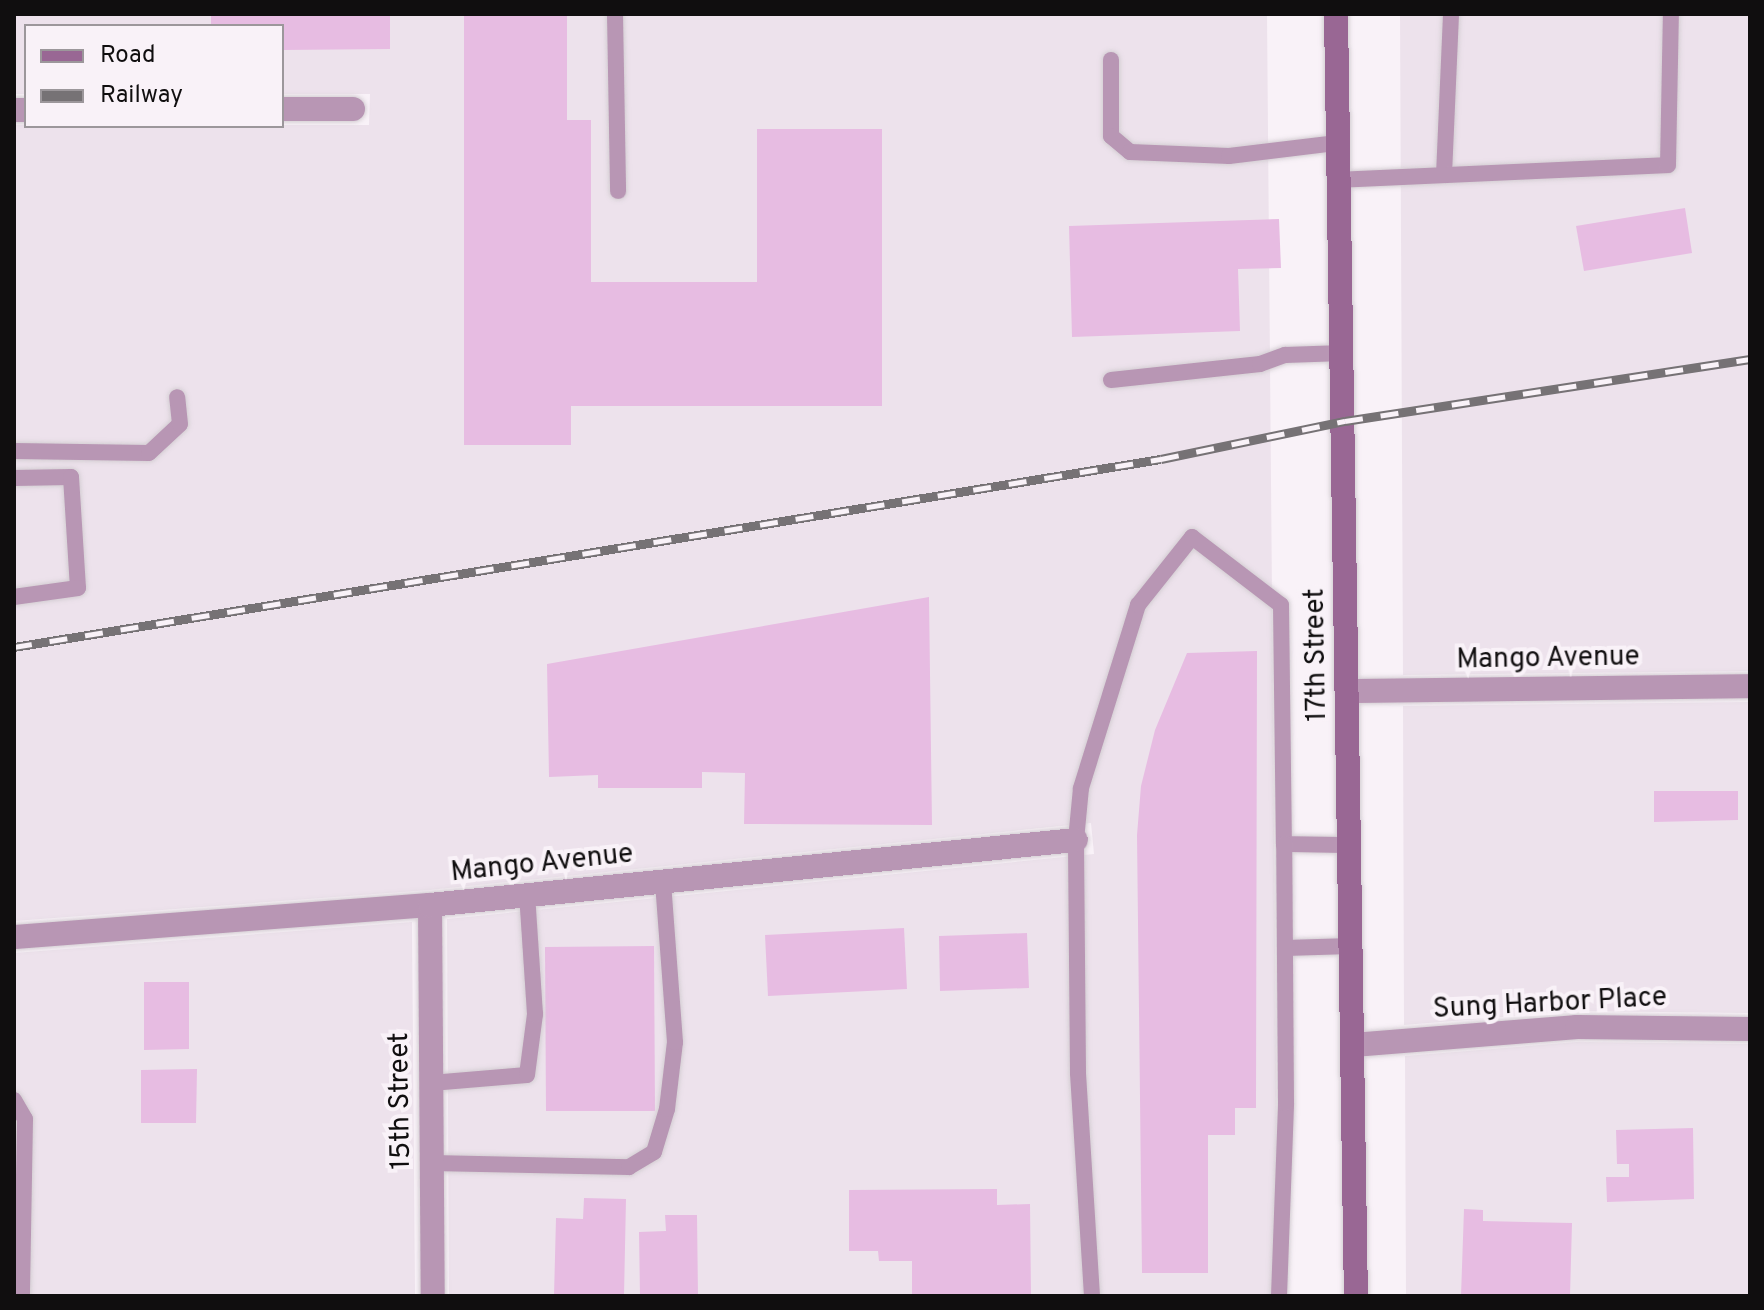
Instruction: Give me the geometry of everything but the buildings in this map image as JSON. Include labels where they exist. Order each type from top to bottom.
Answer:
[{"type":"main road","name":"17th Street","points":[[1336,14],[1356,1296]]},
{"type":"street","points":[[284,109],[353,109]]},
{"type":"street","name":"Mango Avenue","points":[[1347,691],[1750,686]]},
{"type":"street","name":"Mango Avenue","points":[[14,937],[430,905],[1076,840]]},
{"type":"street","name":"15th Street","points":[[430,905],[433,1296]]},
{"type":"street","name":"Sung Harbor Place","points":[[1353,1045],[1577,1027],[1750,1029]]},
{"type":"lane","points":[[615,14],[618,191]]},
{"type":"lane","points":[[1444,175],[1451,14]]},
{"type":"lane","points":[[1338,180],[1668,165],[1671,14]]},
{"type":"lane","points":[[1111,60],[1111,136],[1130,152],[1229,156],[1337,143]]},
{"type":"lane","points":[[1111,380],[1260,364],[1285,355],[1343,353]]},
{"type":"lane","points":[[14,451],[149,453],[180,424],[177,397]]},
{"type":"lane","points":[[14,478],[71,477],[78,588],[14,597]]},
{"type":"lane","points":[[1092,1296],[1078,1073],[1076,840],[1081,788],[1138,605],[1192,537],[1281,605],[1285,948],[1279,1296]]},
{"type":"lane","points":[[1284,844],[1350,845]]},
{"type":"lane","points":[[432,1163],[629,1167],[654,1152],[667,1109],[675,1042],[663,882]]},
{"type":"lane","points":[[431,1083],[527,1075],[535,1014],[527,895]]},
{"type":"lane","points":[[1285,948],[1351,946]]},
{"type":"lane","points":[[14,1100],[25,1119],[18,1162],[22,1296]]},
{"type":"shaded area","points":[[14,14],[1267,14],[1278,1296],[449,1296],[447,919],[1094,854],[1091,823],[429,890],[14,921],[14,125],[24,125],[24,128],[284,128],[284,125],[369,125],[370,94],[284,94],[284,24],[24,24],[24,94],[14,94]]},
{"type":"shaded area","points":[[1400,14],[1750,14],[1750,671],[1403,675]]},
{"type":"shaded area","points":[[1750,702],[1750,1013],[1577,1011],[1404,1025],[1403,706]]},
{"type":"shaded area","points":[[412,922],[415,1296],[14,1296],[14,953]]},
{"type":"shaded area","points":[[1577,1042],[1750,1044],[1750,1296],[1406,1296],[1405,1056]]},
{"type":"railway","points":[[14,647],[1161,459],[1345,421],[1750,359]]}]
